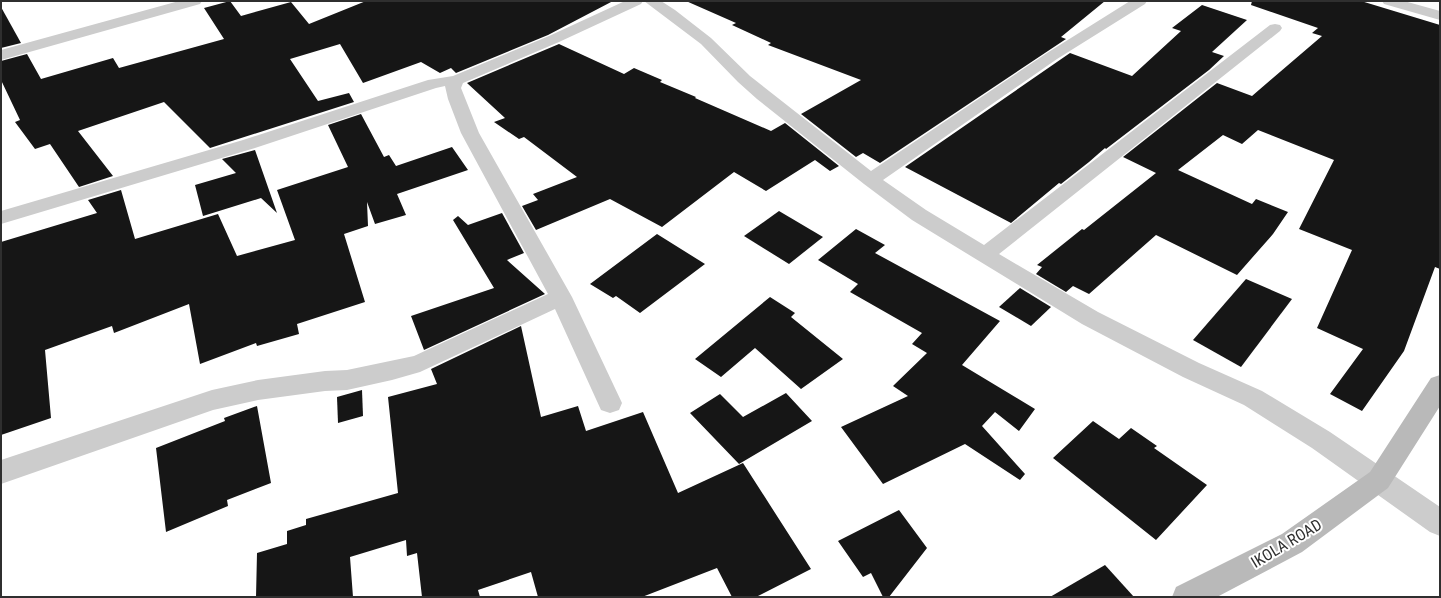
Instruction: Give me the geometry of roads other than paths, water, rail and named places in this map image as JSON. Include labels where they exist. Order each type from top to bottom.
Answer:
[{"type":"street","points":[[1,55],[195,1]]},
{"type":"street","points":[[1,218],[250,144],[425,86],[446,80],[456,80],[554,39],[636,1]]},
{"type":"street","points":[[651,1],[695,31],[763,95],[871,180],[919,215],[1090,318],[1191,370],[1253,398],[1321,440],[1440,523]]},
{"type":"street","points":[[871,180],[1052,56],[1140,1]]},
{"type":"street","points":[[1390,1],[1440,16]]},
{"type":"street","points":[[984,255],[1275,28]]},
{"type":"street","points":[[456,80],[453,88],[470,133],[561,297],[610,403]]},
{"type":"street","points":[[1,472],[224,397],[258,390],[325,381],[346,380],[392,371],[420,363],[561,297]]},
{"type":"street","points":[[1379,480],[1440,385]]},
{"type":"street","name":"IKOLA ROAD","points":[[1187,597],[1292,543],[1379,480]]}]
